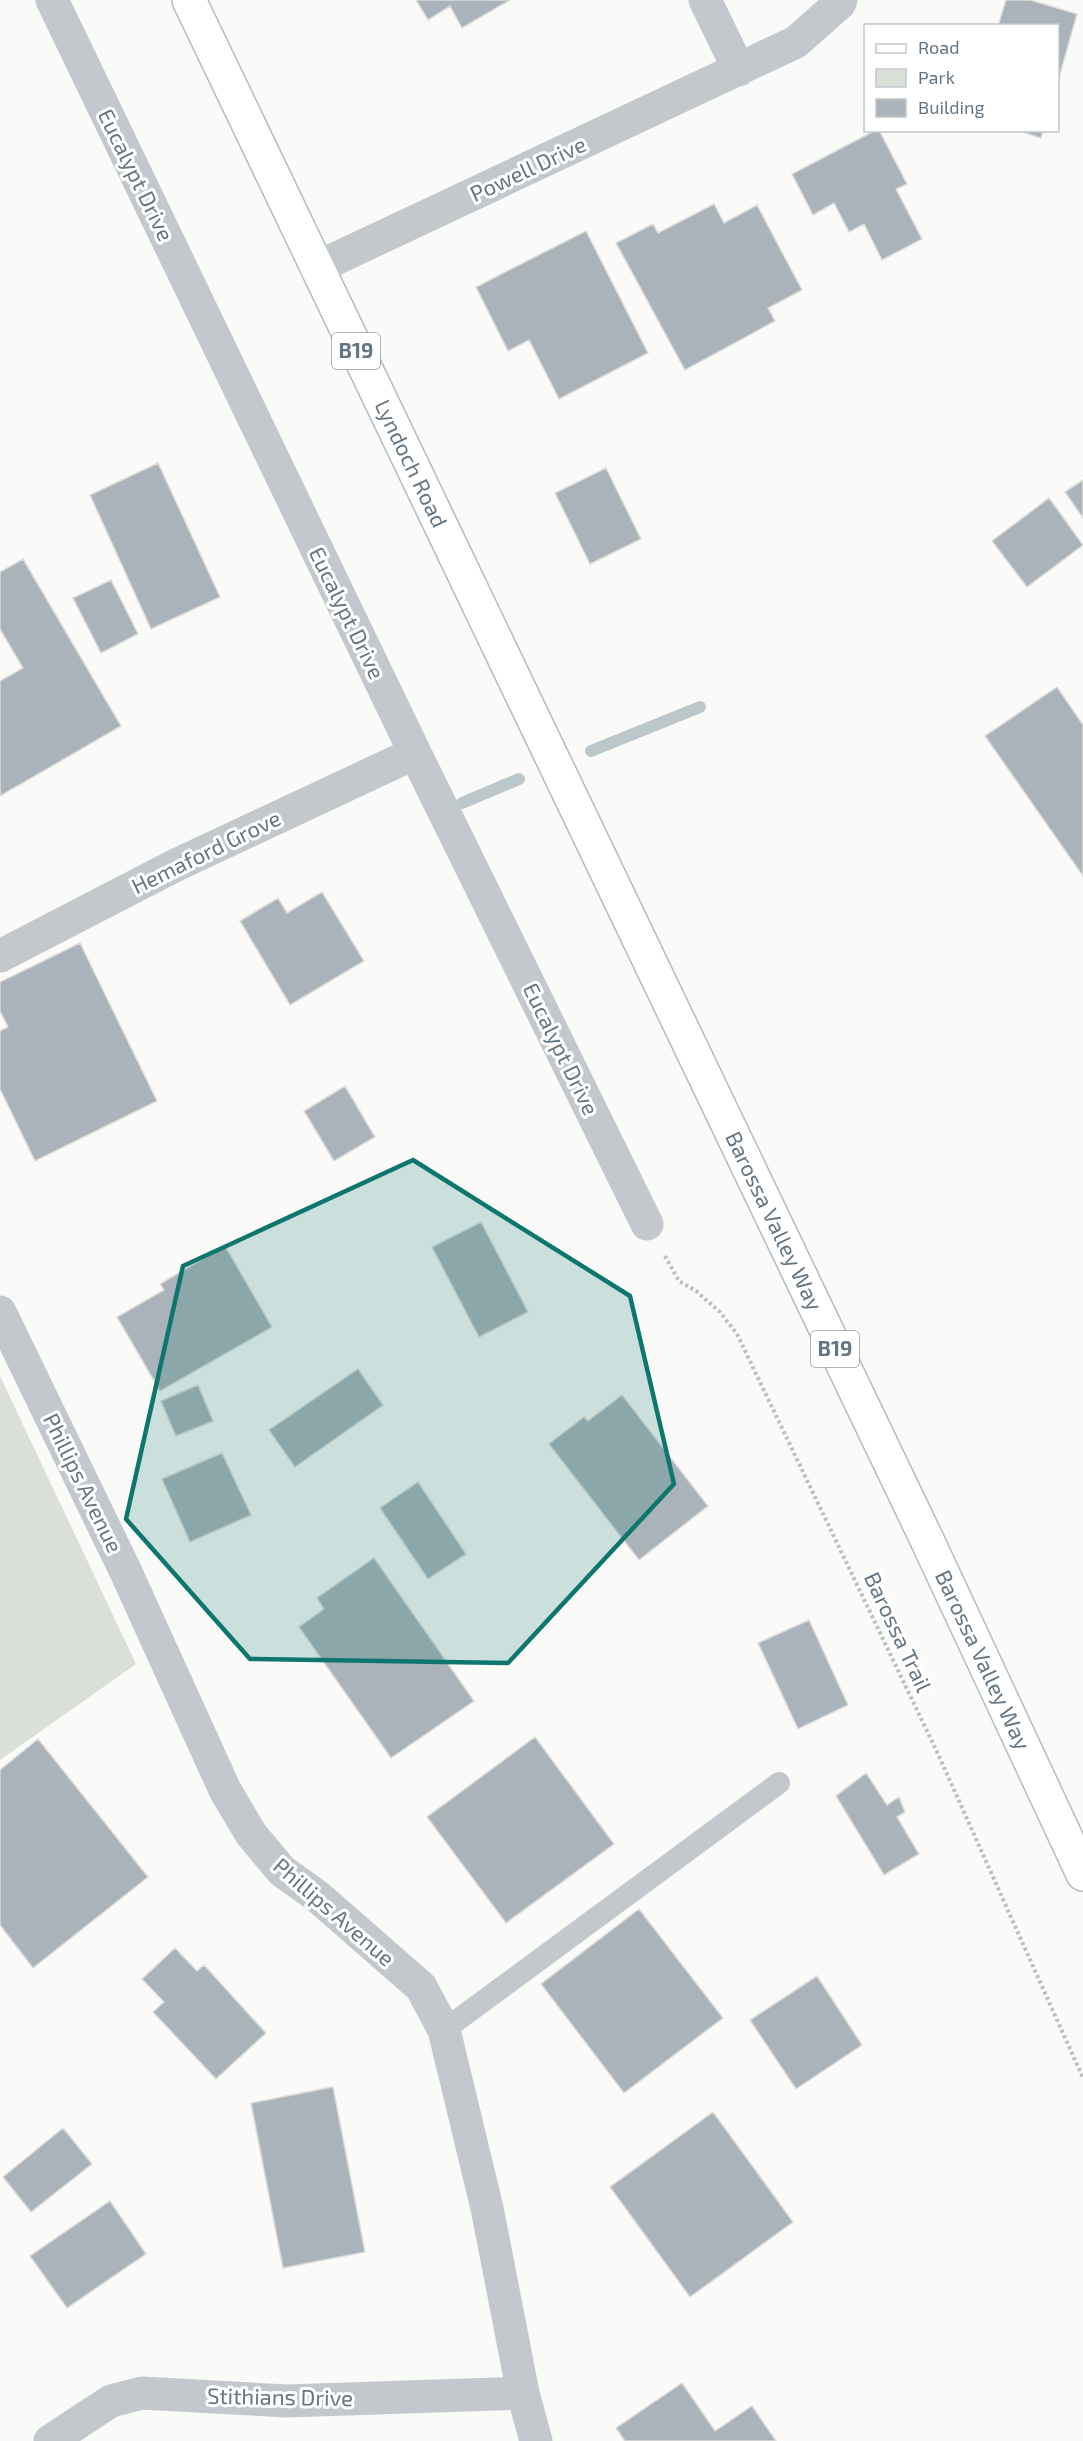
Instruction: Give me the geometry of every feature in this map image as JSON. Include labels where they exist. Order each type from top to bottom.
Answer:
[{"type":"main road","name":"Lyndoch Road","points":[[189,0],[524,701]]},
{"type":"main road","name":"Barossa Valley Way","points":[[524,701],[917,1520],[1083,1874]]},
{"type":"street","name":"Eucalypt Drive","points":[[52,0],[415,753],[647,1224]]},
{"type":"street","points":[[705,0],[739,70]]},
{"type":"street","name":"Powell Drive","points":[[316,268],[796,42],[841,0]]},
{"type":"street","name":"Hemaford Grove","points":[[0,956],[176,865],[415,753]]},
{"type":"street","name":"Phillips Avenue","points":[[0,1312],[126,1570],[225,1790],[251,1834],[282,1871],[317,1896],[421,1987],[444,2030],[487,2208],[523,2393],[536,2441]]},
{"type":"street","name":"Stithians Drive","points":[[50,2441],[111,2401],[142,2393],[287,2401],[523,2393]]},
{"type":"lane","points":[[444,2030],[779,1783]]},
{"type":"path","name":"Barossa Trail","points":[[647,1224],[679,1281],[696,1291],[720,1312],[737,1334],[938,1754],[1083,2078]]},
{"type":"highlighted area","points":[[413,1160],[630,1296],[674,1484],[508,1663],[250,1659],[126,1519],[183,1266]]},
{"type":"green space","points":[[0,1376],[136,1664],[0,1760]]},
{"type":"building","points":[[416,0],[510,0],[462,28],[450,6],[428,20]]},
{"type":"building","points":[[1006,0],[1030,0],[1077,14],[1059,77],[1059,24],[999,24]]},
{"type":"building","points":[[872,132],[880,132],[907,184],[896,189],[922,239],[882,260],[864,224],[849,232],[834,203],[813,215],[792,174]]},
{"type":"building","points":[[1022,132],[1042,132],[1041,138]]},
{"type":"building","points":[[714,204],[724,223],[757,205],[802,290],[768,308],[775,321],[685,370],[616,243],[653,224],[658,233]]},
{"type":"building","points":[[586,231],[648,353],[559,399],[529,340],[508,351],[476,287]]},
{"type":"building","points":[[158,463],[220,597],[151,629],[90,495]]},
{"type":"building","points":[[606,468],[641,539],[590,564],[555,493]]},
{"type":"building","points":[[1083,480],[1083,518],[1065,492]]},
{"type":"building","points":[[1049,498],[1083,545],[1027,587],[992,541]]},
{"type":"building","points":[[23,559],[121,726],[0,796],[0,681],[23,668],[0,629],[0,572]]},
{"type":"building","points":[[111,580],[138,634],[101,653],[73,598]]},
{"type":"building","points":[[1057,687],[1083,725],[1083,876],[985,736]]},
{"type":"building","points":[[322,892],[364,961],[290,1005],[240,921],[278,898],[287,913]]},
{"type":"building","points":[[80,943],[157,1101],[35,1161],[0,1089],[0,1031],[8,1027],[0,1011],[0,982]]},
{"type":"building","points":[[345,1086],[375,1137],[334,1161],[304,1111]]},
{"type":"building","points":[[481,1222],[528,1312],[479,1337],[432,1247]]},
{"type":"building","points":[[225,1246],[272,1327],[160,1391],[117,1317],[164,1290],[160,1284]]},
{"type":"building","points":[[358,1369],[383,1405],[295,1467],[269,1430]]},
{"type":"building","points":[[198,1385],[213,1421],[176,1436],[161,1401]]},
{"type":"building","points":[[622,1395],[708,1506],[639,1560],[549,1444],[584,1417],[588,1421]]},
{"type":"building","points":[[222,1453],[251,1515],[190,1542],[162,1479]]},
{"type":"building","points":[[418,1482],[466,1554],[428,1579],[380,1508]]},
{"type":"building","points":[[374,1558],[474,1701],[391,1758],[299,1627],[324,1609],[317,1598]]},
{"type":"building","points":[[809,1620],[848,1705],[798,1729],[758,1643]]},
{"type":"building","points":[[535,1737],[614,1844],[506,1923],[427,1817]]},
{"type":"building","points":[[38,1739],[148,1877],[33,1968],[0,1925],[0,1770]]},
{"type":"building","points":[[866,1773],[887,1805],[899,1797],[905,1812],[897,1817],[919,1854],[884,1875],[836,1796]]},
{"type":"building","points":[[639,1909],[723,2018],[624,2093],[541,1984]]},
{"type":"building","points":[[175,1948],[197,1971],[204,1965],[266,2033],[216,2079],[153,2012],[164,2002],[142,1979]]},
{"type":"building","points":[[817,1976],[862,2045],[796,2089],[750,2020]]},
{"type":"building","points":[[333,2087],[365,2252],[283,2268],[251,2103]]},
{"type":"building","points":[[713,2112],[793,2222],[690,2297],[610,2187]]},
{"type":"building","points":[[63,2128],[92,2164],[31,2212],[3,2177]]},
{"type":"building","points":[[110,2201],[146,2254],[67,2308],[30,2256]]},
{"type":"building","points":[[682,2383],[715,2431],[752,2406],[776,2441],[625,2441],[616,2428]]},
{"type":"waterway","points":[[591,751],[700,707]]},
{"type":"waterway","points":[[462,803],[519,779]]}]
